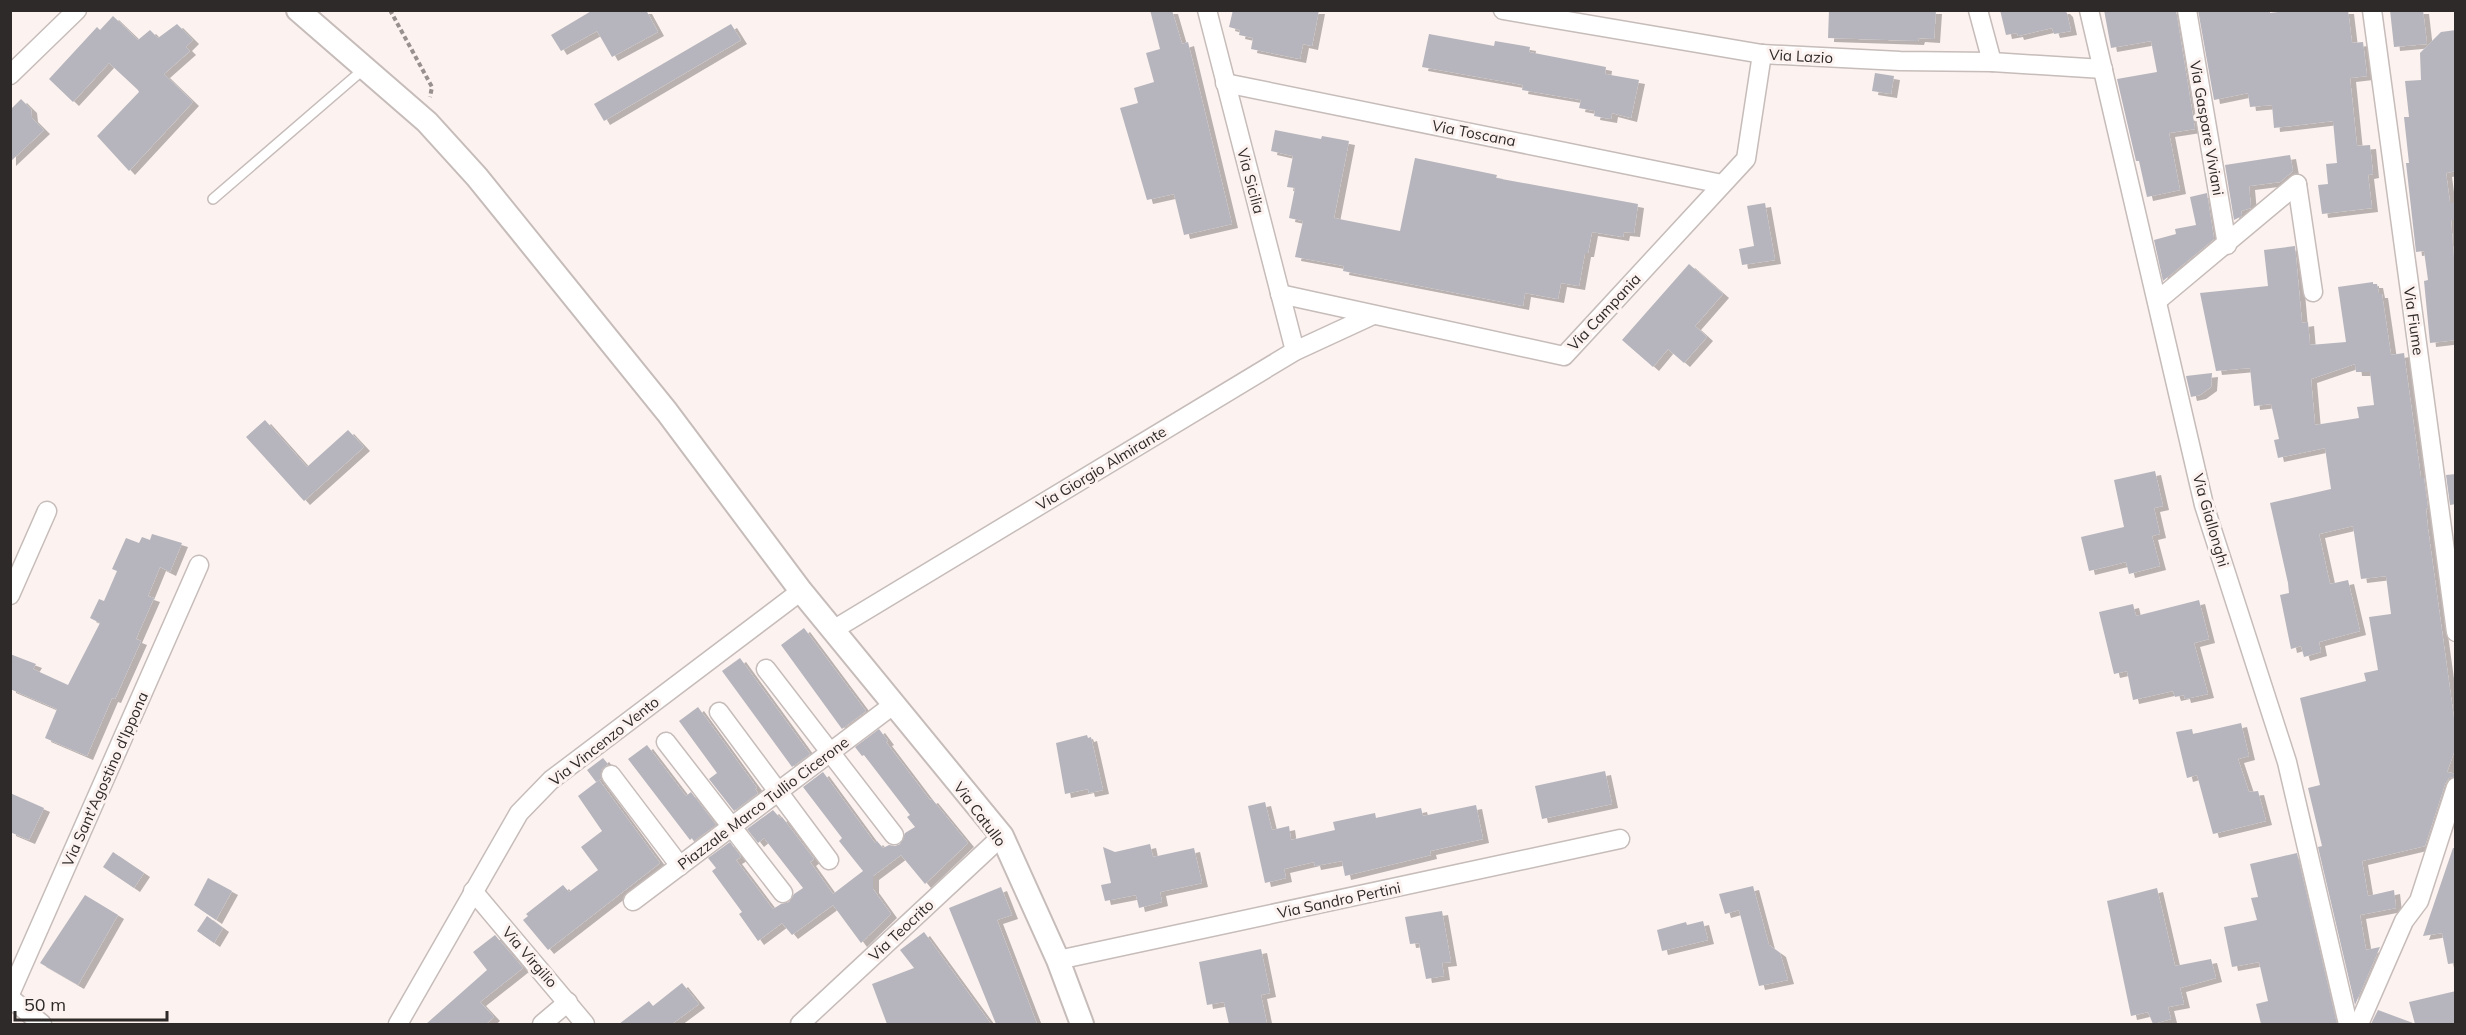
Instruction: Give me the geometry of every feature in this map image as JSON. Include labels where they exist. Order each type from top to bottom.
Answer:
[{"type":"street","points":[[10,75],[77,10]]},
{"type":"street","name":"Via Catullo","points":[[298,10],[427,122],[477,177],[667,412],[801,591],[1002,836],[1058,960],[1082,1024]]},
{"type":"street","name":"Via Sicilia","points":[[1207,10],[1295,351]]},
{"type":"street","name":"Via Lazio","points":[[1503,10],[1762,54],[1900,62],[1992,62],[2103,69]]},
{"type":"street","points":[[1978,10],[1992,62]]},
{"type":"street","name":"Via Giallonghi","points":[[2089,10],[2204,505],[2286,762],[2348,1024]]},
{"type":"street","name":"Via Gaspare Viviani","points":[[2187,10],[2227,245]]},
{"type":"street","name":"Via Fiume","points":[[2372,10],[2456,632]]},
{"type":"street","name":"Via Campania","points":[[1280,294],[1564,356],[1746,159],[1762,54]]},
{"type":"street","name":"Via Toscana","points":[[1225,83],[1722,184]]},
{"type":"street","points":[[2157,301],[2227,245],[2297,184],[2313,292]]},
{"type":"street","name":"Via Giorgio Almirante","points":[[833,630],[1295,351],[1373,315]]},
{"type":"street","points":[[10,595],[48,511]]},
{"type":"street","name":"Via Sant'Agostino d'Ippona","points":[[10,996],[199,565]]},
{"type":"street","name":"Via Vincenzo Vento","points":[[398,1024],[519,813],[551,780],[801,591]]},
{"type":"street","points":[[766,669],[894,835]]},
{"type":"street","name":"Piazzale Marco Tullio Cicerone","points":[[633,901],[893,705]]},
{"type":"street","points":[[718,712],[830,860]]},
{"type":"street","points":[[666,742],[783,893]]},
{"type":"street","points":[[610,775],[680,866]]},
{"type":"street","points":[[2359,1024],[2404,921],[2419,901],[2456,787]]},
{"type":"street","name":"Via Teocrito","points":[[800,1024],[1002,836]]},
{"type":"street","name":"Via Sandro Pertini","points":[[1058,960],[1620,839]]},
{"type":"street","name":"Via Virgilio","points":[[473,891],[585,1024]]},
{"type":"street","points":[[10,996],[42,1024]]},
{"type":"street","points":[[542,1024],[568,1002]]},
{"type":"lane","points":[[213,199],[365,68]]},
{"type":"path","points":[[390,10],[432,87],[427,122]]},
{"type":"building","points":[[593,10],[646,10],[658,32],[612,57],[597,31],[561,51],[551,35]]},
{"type":"building","points":[[1150,10],[1172,10],[1182,44],[1188,42],[1232,224],[1184,235],[1174,194],[1147,200],[1120,108],[1138,103],[1134,88],[1154,82],[1146,53],[1160,49]]},
{"type":"building","points":[[1233,10],[1319,10],[1312,46],[1303,44],[1300,59],[1251,49],[1253,38],[1239,35],[1240,30],[1229,27]]},
{"type":"building","points":[[1829,10],[1936,10],[1934,39],[1919,38],[1918,41],[1828,38]]},
{"type":"building","points":[[2000,10],[2064,10],[2067,13],[2071,31],[2054,34],[2052,28],[2018,36],[2017,33],[2006,35]]},
{"type":"building","points":[[2104,10],[2176,10],[2195,129],[2169,133],[2180,190],[2147,197],[2117,79],[2157,72],[2151,41],[2111,48]]},
{"type":"building","points":[[2198,10],[2270,10],[2270,13],[2294,10],[2348,10],[2352,43],[2363,42],[2367,76],[2350,78],[2357,146],[2370,145],[2373,174],[2368,175],[2372,208],[2322,214],[2318,185],[2328,184],[2326,164],[2337,163],[2333,121],[2274,128],[2272,105],[2250,107],[2248,93],[2214,100]]},
{"type":"building","points":[[2390,10],[2423,10],[2427,44],[2394,47]]},
{"type":"building","points":[[113,16],[138,40],[150,30],[158,38],[177,24],[193,40],[186,47],[190,51],[164,74],[193,102],[129,171],[97,136],[139,92],[138,90],[109,63],[73,102],[49,79],[97,27],[100,30]]},
{"type":"building","points":[[731,24],[741,40],[604,121],[594,104]]},
{"type":"building","points":[[2456,30],[2456,136],[2454,137],[2456,171],[2446,173],[2450,203],[2456,203],[2456,220],[2451,220],[2456,283],[2456,340],[2430,343],[2424,281],[2428,280],[2424,251],[2416,252],[2406,163],[2409,163],[2404,117],[2409,117],[2405,81],[2421,80],[2420,53],[2441,32]]},
{"type":"building","points":[[1429,34],[1494,46],[1495,41],[1530,47],[1529,52],[1606,67],[1605,74],[1639,80],[1631,118],[1612,113],[1611,119],[1594,116],[1595,111],[1579,108],[1581,100],[1522,90],[1523,85],[1422,67]]},
{"type":"building","points":[[1875,73],[1894,76],[1891,94],[1872,91]]},
{"type":"building","points":[[21,99],[31,109],[32,118],[44,130],[10,162],[10,110]]},
{"type":"building","points":[[1275,130],[1321,139],[1322,136],[1349,141],[1334,218],[1400,231],[1415,158],[1497,175],[1496,178],[1638,204],[1634,233],[1624,232],[1623,237],[1592,232],[1588,253],[1585,253],[1579,286],[1561,283],[1558,299],[1525,293],[1523,306],[1343,271],[1344,266],[1295,257],[1303,221],[1289,218],[1295,188],[1287,187],[1293,156],[1271,151]]},
{"type":"building","points":[[2290,155],[2293,171],[2280,182],[2249,186],[2251,208],[2241,211],[2242,216],[2234,220],[2225,165]]},
{"type":"building","points":[[2207,193],[2214,239],[2163,281],[2154,240],[2176,234],[2175,229],[2196,225],[2190,197]]},
{"type":"building","points":[[1765,203],[1775,260],[1742,265],[1739,249],[1754,246],[1747,206]]},
{"type":"building","points":[[2295,246],[2302,323],[2308,322],[2310,345],[2346,342],[2338,287],[2373,282],[2377,284],[2379,294],[2382,294],[2391,355],[2404,353],[2421,478],[2424,478],[2428,529],[2456,733],[2456,747],[2447,772],[2456,774],[2456,776],[2449,778],[2445,784],[2425,846],[2362,861],[2368,896],[2394,890],[2396,908],[2360,915],[2366,950],[2380,947],[2355,1005],[2318,847],[2322,846],[2308,788],[2320,785],[2300,698],[2366,681],[2364,673],[2378,670],[2369,617],[2391,614],[2386,576],[2361,579],[2353,526],[2319,534],[2330,584],[2348,580],[2360,631],[2319,642],[2321,652],[2304,657],[2301,646],[2291,649],[2280,595],[2289,593],[2288,583],[2270,503],[2331,489],[2325,448],[2278,458],[2274,440],[2279,439],[2271,404],[2254,406],[2250,368],[2216,371],[2200,293],[2268,286],[2264,250]],"holes":[[[2355,364],[2356,372],[2370,372],[2374,405],[2357,407],[2359,418],[2315,425],[2311,379]]]},
{"type":"building","points":[[1689,264],[1723,294],[1695,326],[1707,337],[1684,363],[1668,349],[1653,367],[1622,340]]},
{"type":"building","points":[[2212,373],[2211,387],[2200,395],[2191,397],[2186,376]]},
{"type":"building","points":[[265,420],[307,467],[348,430],[364,447],[304,501],[246,437]]},
{"type":"building","points":[[2155,471],[2163,506],[2154,508],[2160,534],[2152,536],[2160,566],[2129,574],[2126,562],[2089,571],[2081,537],[2124,527],[2114,480]]},
{"type":"building","points":[[2456,474],[2456,504],[2450,505],[2446,475]]},
{"type":"building","points":[[152,534],[182,543],[170,572],[160,567],[148,596],[154,598],[136,639],[141,641],[115,699],[112,698],[87,756],[45,738],[57,709],[10,689],[10,654],[36,664],[33,669],[68,685],[100,623],[90,618],[99,599],[104,601],[117,571],[112,569],[126,538],[139,543],[142,537],[150,540]]},
{"type":"building","points":[[2199,600],[2209,639],[2194,643],[2208,694],[2185,699],[2184,695],[2175,697],[2173,691],[2133,700],[2127,671],[2114,674],[2099,612],[2133,604],[2136,616]]},
{"type":"building","points":[[804,628],[866,711],[842,729],[781,645]]},
{"type":"building","points":[[740,658],[810,754],[792,767],[722,671]]},
{"type":"building","points":[[698,707],[757,788],[755,789],[758,793],[734,811],[709,779],[717,773],[679,721]]},
{"type":"building","points":[[2241,723],[2249,756],[2238,759],[2249,792],[2258,791],[2266,821],[2213,834],[2197,775],[2187,778],[2176,732],[2192,729],[2193,734]]},
{"type":"building","points":[[879,729],[888,741],[886,742],[930,800],[932,799],[968,843],[925,884],[901,855],[873,876],[873,889],[891,914],[861,943],[833,905],[792,935],[782,923],[758,941],[739,914],[742,912],[712,871],[716,868],[708,858],[730,842],[741,857],[736,860],[773,909],[789,902],[794,894],[803,888],[764,838],[758,843],[747,829],[773,810],[780,818],[782,817],[814,859],[810,862],[833,894],[863,871],[839,841],[842,838],[803,787],[823,772],[875,843],[877,841],[883,848],[900,844],[905,833],[915,827],[907,817],[910,815],[864,755],[862,756],[855,747]]},
{"type":"building","points":[[1087,735],[1088,738],[1091,737],[1103,790],[1089,793],[1088,789],[1065,794],[1056,743]]},
{"type":"building","points":[[647,745],[686,796],[691,792],[716,825],[694,841],[692,838],[690,840],[628,759]]},
{"type":"building","points":[[603,758],[608,764],[601,770],[601,779],[596,782],[587,770]]},
{"type":"building","points":[[1605,771],[1612,804],[1542,819],[1535,786]]},
{"type":"building","points":[[599,780],[660,863],[548,950],[523,920],[528,916],[526,914],[563,885],[569,892],[598,870],[581,847],[602,831],[578,796]]},
{"type":"building","points":[[10,793],[44,808],[29,840],[10,832]]},
{"type":"building","points":[[1265,802],[1272,830],[1289,826],[1291,840],[1335,830],[1333,822],[1375,813],[1376,818],[1421,808],[1423,816],[1476,805],[1483,839],[1430,851],[1431,855],[1345,876],[1342,861],[1315,866],[1314,862],[1284,869],[1286,878],[1265,883],[1248,806]]},
{"type":"building","points":[[1150,844],[1153,857],[1194,848],[1202,883],[1160,892],[1162,902],[1139,908],[1136,895],[1105,901],[1101,885],[1111,883],[1103,847],[1115,852]]},
{"type":"building","points":[[2453,848],[2456,848],[2456,963],[2448,964],[2442,933],[2423,936]]},
{"type":"building","points":[[113,852],[144,873],[134,888],[103,867]]},
{"type":"building","points":[[2297,853],[2337,1024],[2261,1024],[2256,1004],[2268,1001],[2259,962],[2232,967],[2224,927],[2257,920],[2251,898],[2258,897],[2250,864]]},
{"type":"building","points":[[208,878],[232,891],[216,920],[194,905]]},
{"type":"building","points":[[1753,886],[1769,945],[1780,953],[1788,980],[1759,986],[1739,910],[1725,914],[1719,894]]},
{"type":"building","points":[[1001,887],[1012,915],[997,920],[1037,1024],[996,1024],[949,908]]},
{"type":"building","points":[[2157,888],[2175,966],[2211,959],[2216,978],[2180,988],[2184,1004],[2168,1007],[2171,1019],[2153,1024],[2148,1012],[2131,1016],[2107,901]]},
{"type":"building","points":[[85,895],[118,915],[78,985],[40,963]]},
{"type":"building","points":[[1442,911],[1451,962],[1442,963],[1444,976],[1426,979],[1419,943],[1410,944],[1405,917]]},
{"type":"building","points":[[207,916],[223,928],[214,943],[197,931]]},
{"type":"building","points":[[1703,921],[1708,940],[1662,951],[1657,930],[1686,922],[1687,925]]},
{"type":"building","points":[[924,932],[991,1024],[887,1024],[872,984],[914,968],[900,950]]},
{"type":"building","points":[[495,935],[523,968],[480,1002],[494,1017],[486,1024],[426,1024],[487,970],[473,952]]},
{"type":"building","points":[[1261,949],[1270,993],[1261,995],[1267,1024],[1229,1024],[1224,1002],[1207,1005],[1199,962]]},
{"type":"building","points":[[682,983],[699,1004],[672,1024],[619,1024],[649,1001],[653,1006]]},
{"type":"building","points":[[2456,991],[2456,1024],[2415,1024],[2409,1002]]},
{"type":"building","points":[[2378,1010],[2413,1023],[2371,1024]]}]
